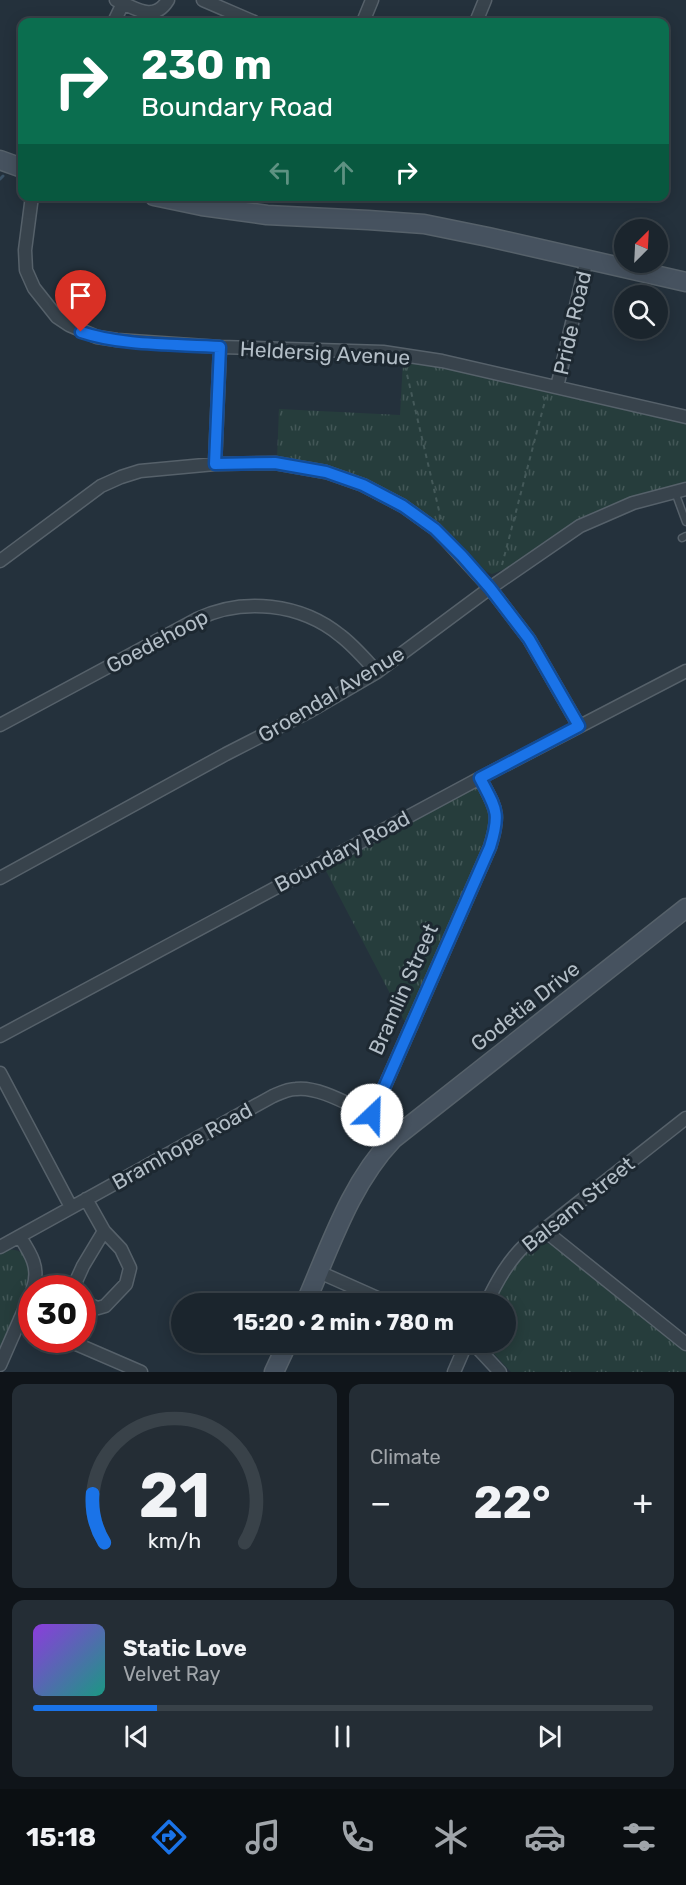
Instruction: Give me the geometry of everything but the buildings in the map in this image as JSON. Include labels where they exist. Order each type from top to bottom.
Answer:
[{"type":"street","points":[[115,18],[119,1],[150,13],[162,9],[168,0]]},
{"type":"street","points":[[203,0],[245,18]]},
{"type":"street","points":[[365,18],[372,0]]},
{"type":"street","points":[[478,18],[485,0]]},
{"type":"street","points":[[0,160],[18,167]]},
{"type":"street","name":"Heldersig Avenue","points":[[31,201],[25,250],[26,270],[34,288],[57,317],[97,337],[220,347],[383,352],[442,361],[686,417]]},
{"type":"street","points":[[178,201],[267,215],[424,224],[686,282]]},
{"type":"street","name":"Pride Road","points":[[553,386],[587,259]]},
{"type":"street","points":[[215,464],[220,347]]},
{"type":"street","points":[[0,561],[101,486],[140,471],[215,464],[275,463],[326,472],[363,485],[403,506],[435,529],[493,586],[529,639],[579,726]]},
{"type":"street","name":"Groendal Avenue","points":[[0,878],[310,711],[377,672],[493,586],[580,526],[633,502],[680,490]]},
{"type":"street","name":"Goedehoop","points":[[0,725],[197,619],[228,607],[273,607],[302,613],[323,623],[340,635],[377,672]]},
{"type":"street","name":"Boundary Road","points":[[0,1036],[480,778],[686,671]]},
{"type":"street","name":"Bramlin Street","points":[[372,1115],[490,847],[497,817],[496,807],[480,778]]},
{"type":"street","name":"Godetia Drive","points":[[393,1139],[682,916]]},
{"type":"street","points":[[0,1073],[71,1207]]},
{"type":"street","name":"Bramhope Road","points":[[0,1247],[273,1096],[287,1091],[297,1088],[316,1092],[372,1115]]},
{"type":"street","points":[[310,1293],[349,1203],[365,1173],[393,1139],[372,1115]]},
{"type":"street","name":"Balsam Street","points":[[491,1293],[502,1271],[515,1255],[544,1230],[683,1126]]},
{"type":"street","points":[[86,1199],[104,1231],[121,1249],[130,1268],[126,1284],[105,1306],[96,1307]]},
{"type":"street","points":[[544,1230],[686,1344]]},
{"type":"street","points":[[78,1275],[104,1231]]},
{"type":"street","points":[[20,1237],[35,1262],[36,1275]]},
{"type":"street","points":[[319,1272],[366,1293]]},
{"type":"street","points":[[0,1365],[18,1335]]},
{"type":"street","points":[[96,1353],[141,1372]]},
{"type":"street","points":[[274,1372],[283,1353]]},
{"type":"street","points":[[454,1372],[464,1353]]},
{"type":"street","points":[[481,1353],[500,1372]]},
{"type":"lane","points":[[680,490],[686,522]]},
{"type":"path","points":[[402,355],[446,540]]},
{"type":"path","points":[[493,586],[553,386]]},
{"type":"green space","points":[[403,360],[445,367],[686,424],[686,482],[626,499],[587,517],[505,569],[492,574],[487,572],[438,524],[413,505],[377,485],[338,471],[277,458],[279,409],[400,415]]},
{"type":"green space","points":[[476,782],[495,819],[408,1028],[326,871]]},
{"type":"green space","points":[[543,1242],[554,1246],[686,1352],[686,1372],[511,1372],[493,1353],[516,1353],[516,1293],[496,1293],[511,1266],[534,1245]]},
{"type":"green space","points":[[5,1249],[18,1251],[26,1257],[30,1265],[30,1275],[18,1275],[18,1310],[0,1351],[0,1252]]},
{"type":"waterway","points":[[0,179],[3,176]]},
{"type":"route","points":[[81,332],[117,340],[220,347],[215,464],[275,463],[326,472],[363,485],[403,506],[435,529],[490,588],[529,639],[579,726],[480,778],[496,807],[496,828],[490,847],[372,1115]]}]
